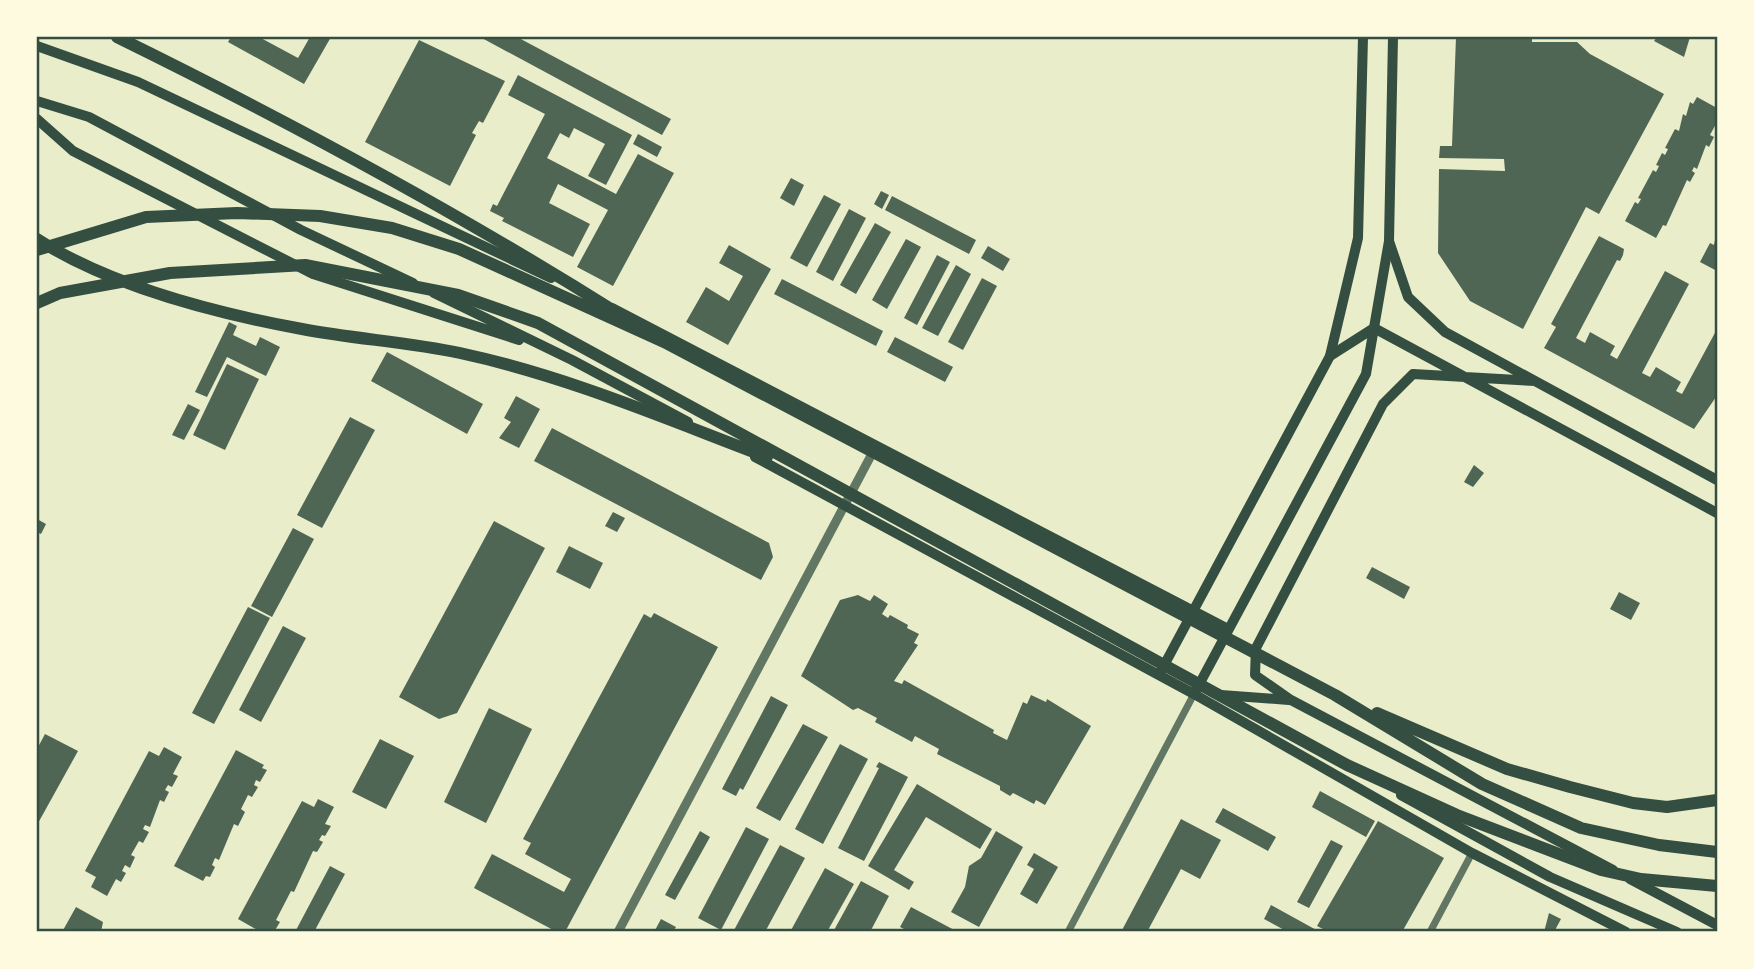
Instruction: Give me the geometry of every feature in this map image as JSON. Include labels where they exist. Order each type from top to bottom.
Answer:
[{"type":"highway","points":[[117,37],[206,80],[495,236],[664,342]]},
{"type":"highway","points":[[37,250],[146,217],[237,213],[320,216],[392,228],[459,249],[664,342],[1335,695],[1482,784],[1549,816],[1618,838],[1717,852]]},
{"type":"highway","points":[[37,239],[68,259],[184,301],[301,329],[460,353],[588,387],[807,472]]},
{"type":"highway","points":[[37,303],[60,293],[170,273],[305,265],[369,275],[458,295],[538,323],[1346,765],[1457,815],[1601,870],[1641,880],[1717,886]]},
{"type":"highway","points":[[1335,695],[1507,769],[1570,787],[1633,803],[1667,807],[1717,800]]},
{"type":"main road","points":[[1159,676],[1330,356],[1358,238],[1363,37]]},
{"type":"main road","points":[[1194,694],[1366,374],[1389,241],[1393,37]]},
{"type":"main road","points":[[37,46],[138,82],[582,293],[1228,629]]},
{"type":"main road","points":[[37,101],[89,117],[301,230],[555,352],[1194,694],[1472,853],[1626,932]]},
{"type":"main road","points":[[37,120],[73,151],[313,274],[555,352]]},
{"type":"main road","points":[[1389,241],[1408,297],[1445,332],[1717,480]]},
{"type":"main road","points":[[1330,356],[1374,328]]},
{"type":"main road","points":[[1374,328],[1717,513]]},
{"type":"main road","points":[[1535,381],[1413,374],[1383,404],[1255,648],[1255,675],[1290,700],[1717,925]]},
{"type":"main road","points":[[1194,694],[1290,700]]},
{"type":"main road","points":[[1346,765],[1550,877],[1677,932]]},
{"type":"street","points":[[618,932],[876,446]]},
{"type":"street","points":[[1068,932],[1194,694]]},
{"type":"street","points":[[1430,932],[1472,853]]},
{"type":"building","points":[[231,37],[259,37],[298,58],[310,37],[331,37],[304,84],[228,42]]},
{"type":"building","points":[[480,37],[517,37],[671,119],[662,135]]},
{"type":"building","points":[[1456,37],[1532,37],[1532,42],[1577,42],[1590,54],[1664,94],[1599,214],[1586,207],[1523,329],[1470,301],[1438,253],[1439,169],[1505,171],[1504,159],[1439,158],[1440,146],[1452,146]]},
{"type":"building","points":[[1657,37],[1690,37],[1684,57],[1654,41]]},
{"type":"building","points":[[419,40],[505,81],[483,123],[479,121],[472,133],[476,135],[450,186],[365,142]]},
{"type":"building","points":[[518,75],[632,135],[606,185],[588,176],[605,144],[574,128],[569,138],[560,133],[547,158],[616,194],[638,154],[674,173],[613,286],[577,267],[608,210],[558,184],[549,203],[590,224],[573,257],[502,221],[504,218],[490,211],[493,204],[497,206],[545,114],[508,95]]},
{"type":"building","points":[[1697,97],[1717,108],[1717,122],[1710,135],[1714,137],[1709,147],[1706,145],[1697,169],[1694,167],[1692,171],[1695,173],[1690,182],[1687,180],[1666,226],[1663,225],[1656,238],[1625,221],[1635,202],[1638,204],[1641,199],[1638,198],[1653,170],[1656,172],[1659,166],[1656,165],[1662,153],[1665,155],[1668,149],[1665,148],[1675,129],[1679,131],[1683,114],[1686,116],[1690,102],[1693,104]]},
{"type":"building","points":[[638,134],[662,147],[657,157],[633,144]]},
{"type":"building","points":[[791,178],[804,185],[794,206],[780,198]]},
{"type":"building","points":[[881,191],[889,195],[882,209],[874,204]]},
{"type":"building","points":[[824,195],[841,204],[807,267],[790,258]]},
{"type":"building","points":[[892,196],[976,240],[969,254],[885,210]]},
{"type":"building","points":[[849,209],[866,218],[833,281],[816,272]]},
{"type":"building","points":[[875,223],[891,232],[856,294],[840,285]]},
{"type":"building","points":[[1717,230],[1717,271],[1700,262],[1710,243],[1714,245]]},
{"type":"building","points":[[1599,236],[1624,249],[1623,255],[1620,261],[1617,260],[1576,338],[1585,343],[1590,332],[1615,346],[1610,355],[1617,359],[1665,271],[1689,284],[1642,373],[1650,377],[1656,367],[1681,382],[1676,391],[1682,394],[1717,329],[1716,397],[1694,429],[1544,348],[1556,327],[1551,324]]},
{"type":"building","points":[[906,239],[921,247],[887,309],[872,300]]},
{"type":"building","points":[[729,245],[771,269],[728,345],[686,322],[706,287],[729,301],[743,276],[719,263]]},
{"type":"building","points":[[988,246],[1010,259],[1003,271],[981,258]]},
{"type":"building","points":[[937,255],[950,262],[917,325],[904,318]]},
{"type":"building","points":[[956,265],[971,274],[938,336],[922,328]]},
{"type":"building","points":[[982,278],[997,286],[963,350],[948,342]]},
{"type":"building","points":[[782,279],[883,331],[876,346],[774,294]]},
{"type":"building","points":[[229,322],[237,326],[233,335],[256,346],[260,337],[280,347],[266,376],[227,357],[207,397],[195,392]]},
{"type":"building","points":[[895,337],[953,367],[945,382],[887,352]]},
{"type":"building","points":[[387,352],[483,404],[467,434],[371,381]]},
{"type":"building","points":[[227,364],[259,379],[225,450],[193,435]]},
{"type":"building","points":[[516,396],[540,409],[519,448],[499,438],[511,422],[504,418]]},
{"type":"building","points":[[188,404],[200,410],[184,440],[172,435]]},
{"type":"building","points":[[350,417],[375,430],[322,528],[297,515]]},
{"type":"building","points":[[552,428],[769,543],[773,557],[761,580],[534,461]]},
{"type":"building","points":[[1474,465],[1484,473],[1473,487],[1464,482]]},
{"type":"building","points":[[613,512],[625,518],[617,532],[605,526]]},
{"type":"building","points":[[37,519],[46,524],[41,534],[37,532]]},
{"type":"building","points":[[494,521],[545,548],[457,713],[439,719],[399,697]]},
{"type":"building","points":[[293,528],[314,539],[272,617],[251,606]]},
{"type":"building","points":[[569,546],[603,563],[590,589],[556,572]]},
{"type":"building","points":[[1372,567],[1410,587],[1404,599],[1366,578]]},
{"type":"building","points":[[1619,592],[1640,603],[1631,620],[1610,609]]},
{"type":"building","points":[[858,595],[870,601],[874,595],[888,604],[882,614],[888,618],[890,615],[919,634],[914,643],[918,645],[894,681],[902,684],[904,680],[1007,740],[1023,702],[1027,704],[1031,695],[1046,702],[1047,699],[1091,726],[1045,805],[1036,800],[1034,804],[1013,793],[1010,796],[1000,790],[1000,786],[937,754],[939,749],[915,736],[912,742],[875,722],[877,718],[858,708],[853,710],[801,676],[840,600]]},
{"type":"building","points":[[248,607],[270,618],[214,724],[192,713]]},
{"type":"building","points":[[654,613],[718,647],[565,932],[557,932],[474,888],[492,854],[564,892],[571,879],[525,854],[531,843],[523,839],[644,614],[651,618]]},
{"type":"building","points":[[283,626],[306,638],[261,722],[239,710]]},
{"type":"building","points":[[771,696],[788,705],[743,790],[740,788],[736,796],[722,789]]},
{"type":"building","points":[[489,708],[532,729],[486,823],[444,802]]},
{"type":"building","points":[[803,724],[828,737],[780,821],[756,808]]},
{"type":"building","points":[[45,734],[78,751],[37,825],[37,749]]},
{"type":"building","points":[[380,739],[414,756],[386,809],[352,792]]},
{"type":"building","points":[[840,744],[868,759],[823,844],[795,829]]},
{"type":"building","points":[[164,747],[182,757],[173,774],[178,776],[172,787],[168,785],[165,790],[169,792],[164,802],[160,800],[150,827],[145,825],[143,829],[149,832],[143,843],[139,841],[131,855],[135,857],[130,868],[125,865],[122,871],[126,873],[121,882],[116,879],[107,896],[91,887],[96,877],[85,871],[149,751],[159,756]]},
{"type":"building","points":[[236,750],[264,765],[262,768],[267,770],[260,782],[256,780],[254,785],[258,787],[252,797],[248,795],[241,809],[245,812],[238,826],[234,824],[219,860],[215,858],[212,865],[215,867],[210,877],[206,876],[203,881],[174,866]]},
{"type":"building","points":[[879,762],[908,777],[864,861],[838,848],[879,768],[876,767]]},
{"type":"building","points":[[917,784],[992,829],[980,849],[926,817],[894,870],[914,882],[909,890],[868,866]]},
{"type":"building","points":[[1320,791],[1375,821],[1366,837],[1312,807]]},
{"type":"building","points":[[318,799],[334,807],[325,824],[331,826],[319,840],[323,842],[317,852],[313,851],[294,892],[291,891],[276,920],[280,922],[274,932],[261,932],[238,919],[302,801],[314,807]]},
{"type":"building","points":[[1223,808],[1276,837],[1268,851],[1215,822]]},
{"type":"building","points":[[1181,819],[1221,840],[1200,879],[1181,869],[1147,932],[1121,932]]},
{"type":"building","points":[[1378,821],[1444,858],[1402,932],[1329,932],[1317,926]]},
{"type":"building","points":[[746,827],[769,839],[721,930],[698,918]]},
{"type":"building","points":[[700,831],[710,837],[675,900],[665,895]]},
{"type":"building","points":[[996,831],[1023,847],[979,927],[951,912],[965,887],[969,866],[981,858]]},
{"type":"building","points":[[1331,840],[1343,846],[1309,908],[1297,902]]},
{"type":"building","points":[[780,845],[805,858],[765,932],[733,932]]},
{"type":"building","points":[[1034,853],[1058,867],[1037,904],[1020,894],[1034,869],[1027,865]]},
{"type":"building","points":[[330,866],[345,874],[314,932],[295,932]]},
{"type":"building","points":[[825,868],[854,884],[827,932],[790,932]]},
{"type":"building","points":[[861,881],[889,896],[870,932],[833,932]]},
{"type":"building","points":[[1271,905],[1320,932],[1288,932],[1264,919]]},
{"type":"building","points":[[76,907],[103,922],[101,932],[62,932]]},
{"type":"building","points":[[911,907],[958,932],[910,932],[900,927]]},
{"type":"building","points":[[1549,913],[1561,919],[1554,932],[1544,932]]},
{"type":"building","points":[[661,919],[676,927],[674,930],[677,932],[654,932]]}]
